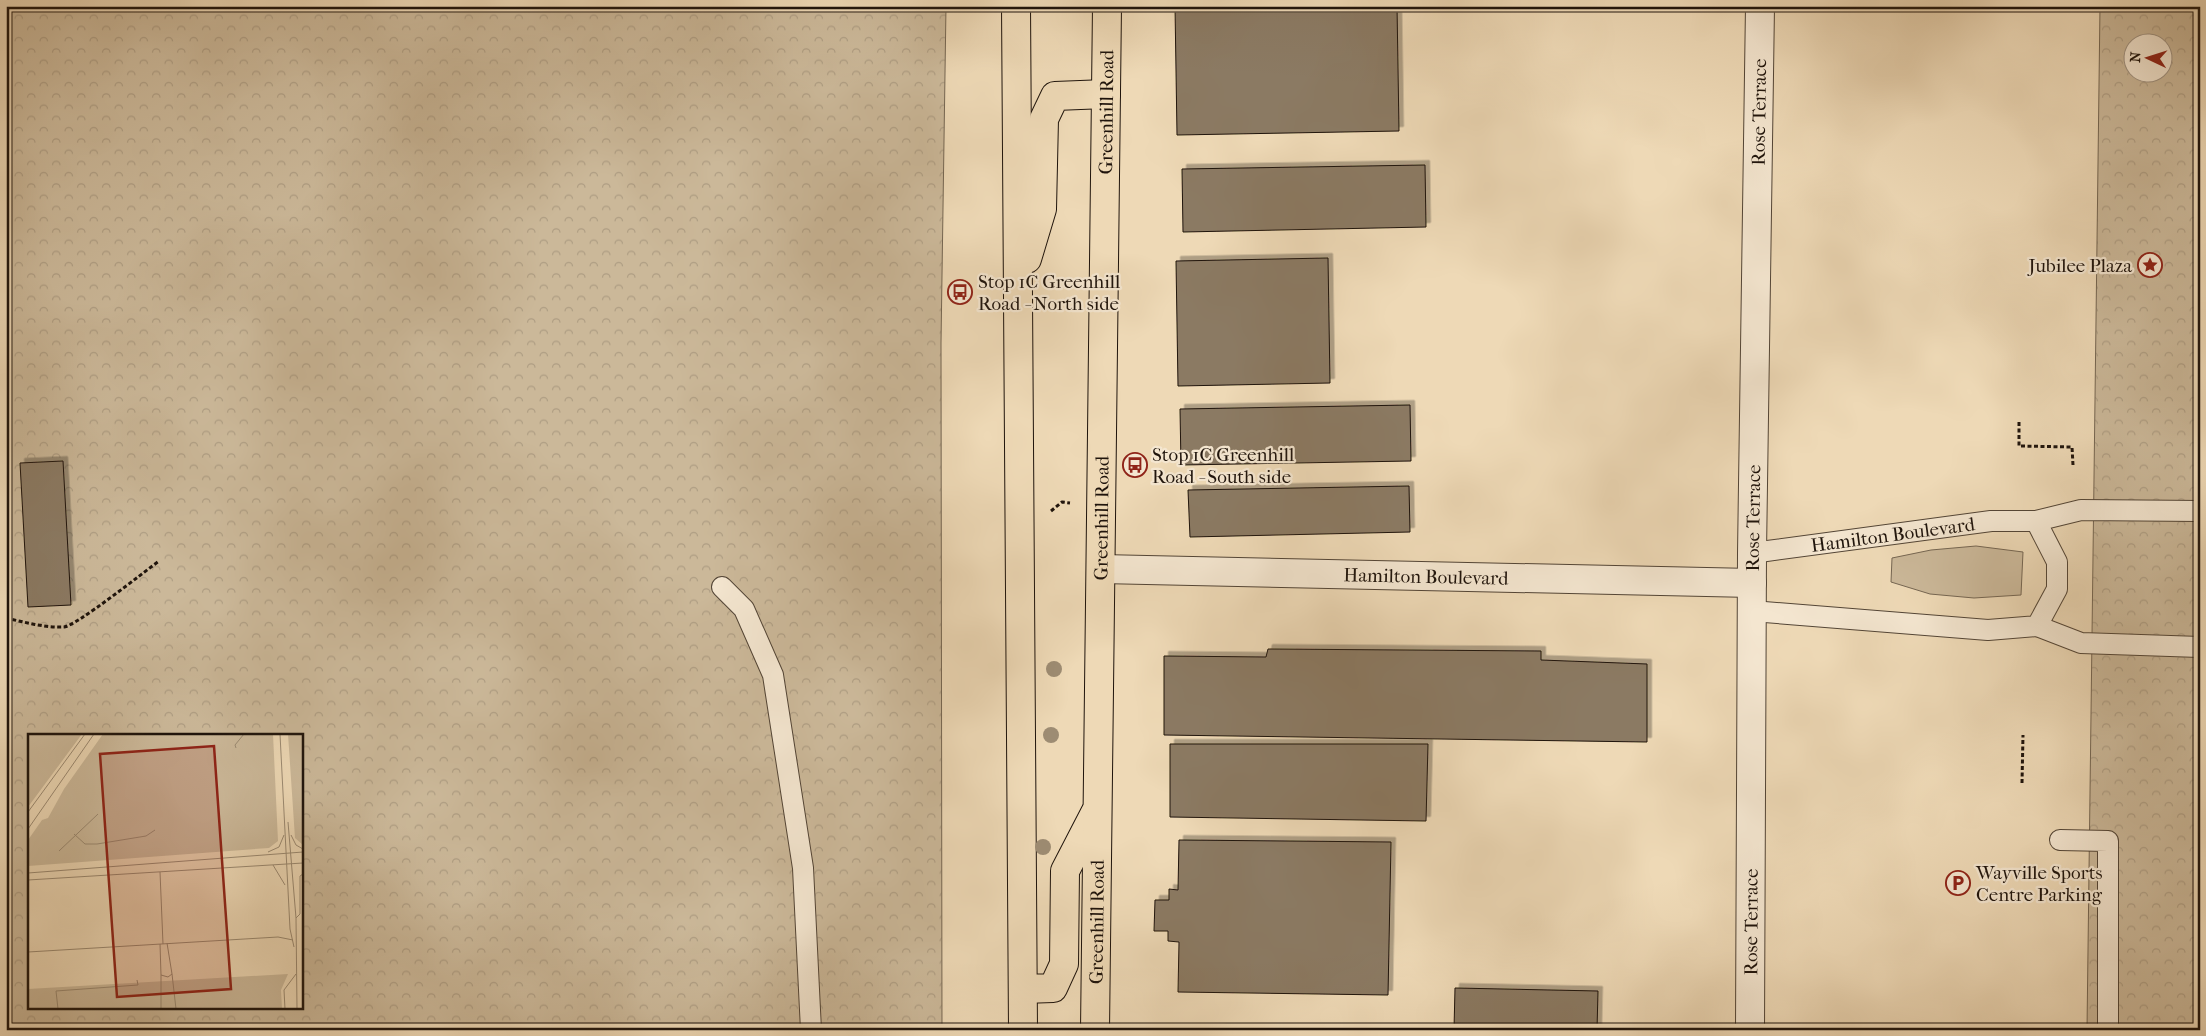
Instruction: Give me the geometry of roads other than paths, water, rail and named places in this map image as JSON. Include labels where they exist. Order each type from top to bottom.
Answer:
[{"type":"highway","points":[[1016,6],[1023,1030]]},
{"type":"highway","name":"Greenhill Road","points":[[1095,1030],[1106,6]]},
{"type":"highway","points":[[1018,288],[1042,209],[1044,119],[1054,96],[1106,94]]},
{"type":"highway","points":[[1023,989],[1053,988],[1064,964],[1065,871],[1098,807]]},
{"type":"street","name":"Rose Terrace","points":[[1750,1030],[1752,552],[1760,6]]},
{"type":"street","name":"Hamilton Boulevard","points":[[1100,569],[1752,583]]},
{"type":"lane","name":"Hamilton Boulevard","points":[[1752,552],[1991,521],[2036,521],[2081,510],[2200,512]]},
{"type":"lane","points":[[2036,521],[2057,562],[2057,589],[2037,626]]},
{"type":"lane","points":[[722,587],[744,609],[773,675],[803,868],[811,1030]]},
{"type":"lane","points":[[1752,611],[1988,630],[2037,626],[2080,643],[2200,647]]},
{"type":"lane","points":[[2060,840],[2108,841],[2108,1030]]},
{"type":"place","name":"Jubilee Plaza","points":[[2150,265]]},
{"type":"place","name":"Stop 1C Greenhill Road - North side","points":[[960,292]]},
{"type":"place","name":"Stop 1C Greenhill Road - South side","points":[[1135,465]]},
{"type":"place","name":"Wayville Sports Centre Parking","points":[[1958,883]]}]
